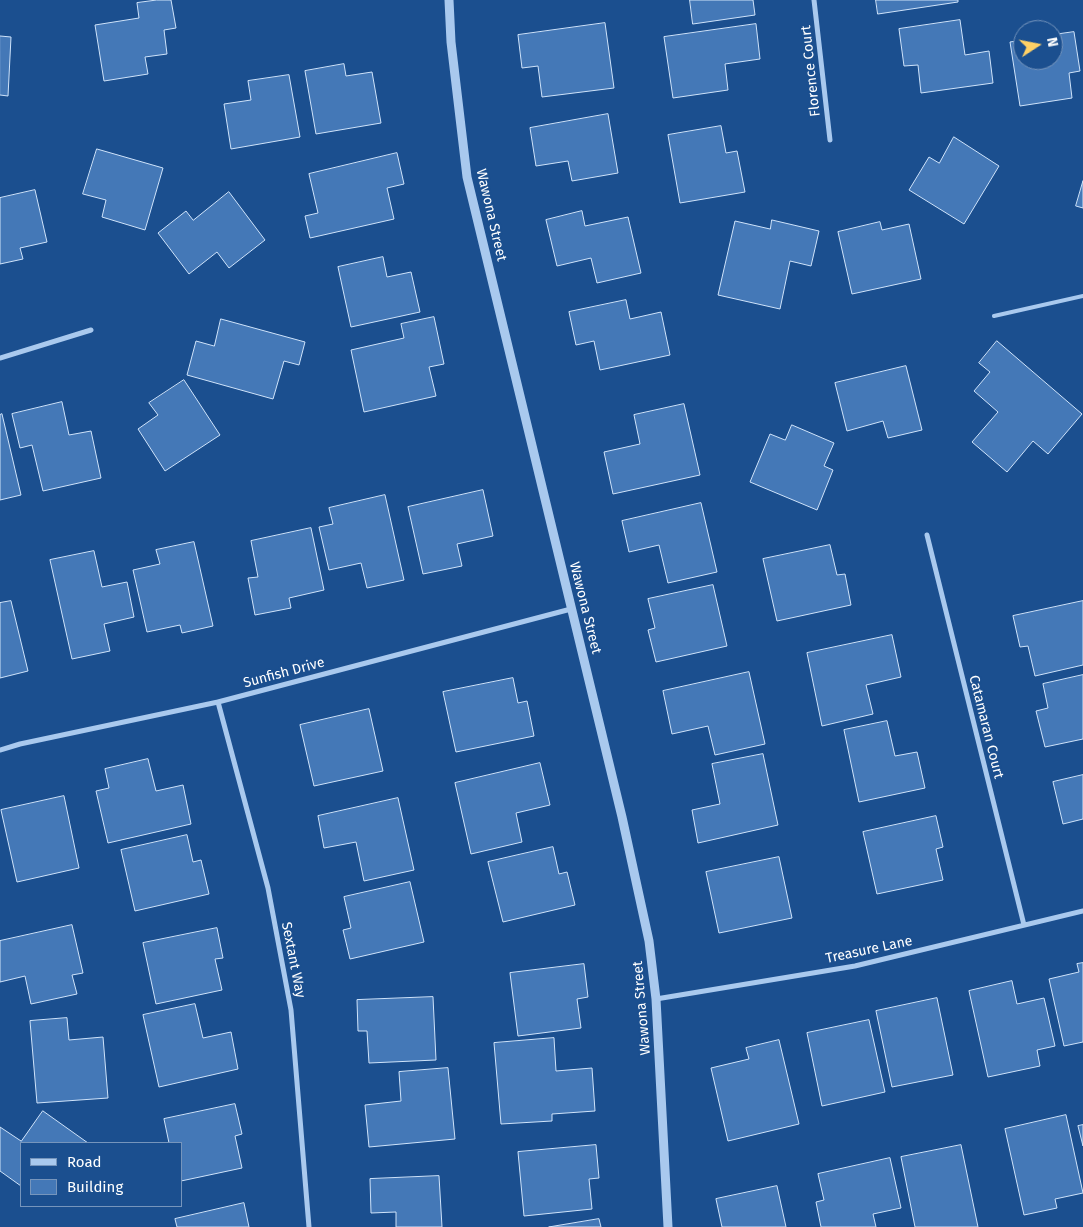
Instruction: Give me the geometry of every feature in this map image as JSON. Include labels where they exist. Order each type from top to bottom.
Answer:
[{"type":"street","name":"Wawona Street","points":[[449,0],[451,42],[467,177],[622,817],[650,941],[656,999],[668,1227]]},
{"type":"street","name":"Florence Court","points":[[814,0],[830,140]]},
{"type":"street","points":[[0,358],[91,330]]},
{"type":"street","name":"Catamaran Court","points":[[927,535],[1024,925]]},
{"type":"street","name":"Sunfish Drive","points":[[0,750],[20,744],[218,702],[571,609]]},
{"type":"street","name":"Sextant Way","points":[[218,702],[268,888],[291,1010],[309,1227]]},
{"type":"street","name":"Treasure Lane","points":[[656,999],[856,966],[1083,911]]},
{"type":"lane","points":[[994,316],[1083,296]]},
{"type":"building","points":[[171,0],[176,28],[164,30],[167,54],[145,57],[148,74],[104,81],[95,25],[139,18],[137,3]]},
{"type":"building","points":[[690,0],[753,0],[755,15],[693,24]]},
{"type":"building","points":[[876,0],[958,0],[958,2],[878,14]]},
{"type":"building","points":[[960,20],[965,55],[989,51],[993,83],[921,93],[918,65],[904,66],[899,29]]},
{"type":"building","points":[[605,23],[614,88],[542,97],[538,66],[522,68],[518,35]]},
{"type":"building","points":[[756,24],[760,59],[725,64],[728,90],[673,98],[664,37]]},
{"type":"building","points":[[1074,32],[1080,71],[1069,73],[1072,98],[1020,106],[1014,70],[1063,70],[1063,34]]},
{"type":"building","points":[[0,36],[11,37],[8,96],[0,95]]},
{"type":"building","points":[[1010,42],[1013,42],[1013,61]]},
{"type":"building","points":[[344,64],[346,76],[372,72],[381,123],[316,134],[305,71]]},
{"type":"building","points":[[289,75],[300,137],[231,149],[224,104],[251,100],[248,81]]},
{"type":"building","points":[[608,114],[618,173],[572,181],[568,161],[536,166],[530,128]]},
{"type":"building","points":[[721,126],[726,153],[737,151],[745,192],[680,203],[668,135]]},
{"type":"building","points":[[954,137],[999,166],[964,224],[909,190],[929,157],[939,163]]},
{"type":"building","points":[[97,149],[163,168],[145,230],[102,217],[106,200],[83,194]]},
{"type":"building","points":[[397,153],[404,184],[387,188],[394,219],[310,238],[305,216],[318,213],[309,174]]},
{"type":"building","points":[[1083,181],[1083,208],[1076,206]]},
{"type":"building","points":[[35,190],[47,242],[20,248],[23,259],[0,264],[0,198]]},
{"type":"building","points":[[229,192],[265,240],[229,268],[217,252],[189,274],[158,233],[186,211],[193,220]]},
{"type":"building","points":[[582,211],[585,226],[628,217],[641,273],[597,283],[591,258],[557,266],[546,220]]},
{"type":"building","points":[[772,220],[819,231],[811,266],[790,261],[780,309],[718,295],[735,221],[770,229]]},
{"type":"building","points":[[880,222],[882,230],[909,224],[921,279],[852,294],[838,232]]},
{"type":"building","points":[[383,257],[387,277],[411,272],[420,312],[351,327],[338,267]]},
{"type":"building","points":[[626,300],[630,319],[661,312],[670,355],[600,370],[594,341],[576,345],[569,312]]},
{"type":"building","points":[[434,317],[444,364],[429,367],[436,396],[364,412],[351,350],[404,338],[401,324]]},
{"type":"building","points":[[221,319],[305,342],[299,365],[284,361],[273,399],[187,375],[196,341],[214,346]]},
{"type":"building","points":[[997,341],[1082,414],[1048,454],[1033,441],[1007,472],[972,442],[998,412],[974,391],[990,372],[979,363]]},
{"type":"building","points":[[906,366],[922,430],[888,438],[883,421],[847,431],[835,383]]},
{"type":"building","points":[[184,380],[220,435],[165,471],[138,429],[158,415],[149,403]]},
{"type":"building","points":[[62,402],[69,435],[91,431],[101,478],[43,491],[32,445],[20,448],[12,414]]},
{"type":"building","points":[[684,404],[700,475],[613,494],[604,452],[640,444],[634,415]]},
{"type":"building","points":[[2,414],[21,495],[0,500],[0,415]]},
{"type":"building","points":[[792,425],[834,443],[824,466],[833,470],[817,510],[750,482],[770,434],[785,440]]},
{"type":"building","points":[[483,490],[493,536],[457,544],[462,566],[423,574],[408,507]]},
{"type":"building","points":[[385,495],[404,580],[367,588],[361,563],[329,570],[319,527],[333,524],[329,508]]},
{"type":"building","points":[[701,503],[717,572],[668,583],[659,545],[629,552],[622,521]]},
{"type":"building","points":[[311,528],[324,590],[289,598],[291,608],[255,615],[248,578],[258,577],[251,541]]},
{"type":"building","points":[[194,542],[213,626],[182,633],[180,625],[147,632],[133,570],[160,564],[156,550]]},
{"type":"building","points":[[830,545],[837,575],[845,574],[851,605],[777,621],[763,559]]},
{"type":"building","points":[[94,551],[102,587],[127,582],[134,617],[104,624],[110,651],[72,659],[50,560]]},
{"type":"building","points":[[713,585],[727,646],[656,662],[648,630],[655,628],[648,599]]},
{"type":"building","points":[[11,601],[28,671],[0,678],[0,603]]},
{"type":"building","points":[[1083,601],[1083,665],[1035,676],[1028,646],[1020,647],[1013,616]]},
{"type":"building","points":[[892,635],[901,677],[866,685],[873,714],[822,726],[807,653]]},
{"type":"building","points":[[749,672],[765,744],[715,755],[708,726],[672,734],[663,691]]},
{"type":"building","points":[[1083,675],[1083,739],[1045,747],[1036,711],[1048,708],[1043,684]]},
{"type":"building","points":[[513,678],[518,703],[527,701],[534,736],[456,752],[443,692]]},
{"type":"building","points":[[369,709],[383,771],[314,786],[300,725]]},
{"type":"building","points":[[887,721],[895,756],[917,752],[925,788],[859,802],[844,730]]},
{"type":"building","points":[[763,754],[778,825],[698,843],[692,810],[720,804],[712,764]]},
{"type":"building","points":[[148,759],[156,791],[183,785],[191,824],[108,843],[96,791],[109,788],[105,769]]},
{"type":"building","points":[[540,763],[550,805],[516,813],[522,842],[471,854],[455,783]]},
{"type":"building","points":[[1083,775],[1083,819],[1063,824],[1053,782]]},
{"type":"building","points":[[64,796],[79,868],[17,882],[1,810]]},
{"type":"building","points":[[398,798],[414,870],[364,881],[356,842],[324,848],[318,816]]},
{"type":"building","points":[[936,816],[943,847],[936,849],[943,880],[877,894],[863,832]]},
{"type":"building","points":[[187,835],[193,862],[201,860],[209,894],[135,911],[121,850]]},
{"type":"building","points":[[553,847],[559,874],[567,872],[575,905],[503,922],[488,862]]},
{"type":"building","points":[[779,857],[792,918],[719,933],[706,872]]},
{"type":"building","points":[[410,882],[424,942],[350,959],[343,930],[351,928],[344,897]]},
{"type":"building","points":[[72,925],[83,973],[72,975],[77,994],[31,1004],[25,976],[0,982],[0,941]]},
{"type":"building","points":[[217,928],[223,958],[215,959],[222,990],[156,1004],[143,943]]},
{"type":"building","points":[[1083,963],[1083,1042],[1064,1046],[1049,979],[1079,972],[1077,964]]},
{"type":"building","points":[[584,964],[588,997],[577,999],[581,1028],[518,1036],[510,973]]},
{"type":"building","points":[[1012,981],[1017,1004],[1044,998],[1055,1046],[1037,1050],[1040,1066],[988,1077],[969,991]]},
{"type":"building","points":[[433,997],[436,1060],[369,1063],[367,1031],[358,1031],[357,1000]]},
{"type":"building","points":[[937,998],[953,1075],[892,1087],[876,1011]]},
{"type":"building","points":[[195,1004],[203,1038],[231,1032],[238,1069],[159,1087],[143,1015]]},
{"type":"building","points":[[67,1018],[69,1040],[103,1037],[108,1098],[37,1103],[30,1021]]},
{"type":"building","points":[[869,1020],[885,1092],[822,1106],[807,1033]]},
{"type":"building","points":[[554,1038],[556,1071],[592,1068],[595,1111],[552,1114],[552,1121],[501,1124],[494,1043]]},
{"type":"building","points":[[779,1040],[799,1124],[728,1141],[711,1068],[749,1059],[746,1048]]},
{"type":"building","points":[[448,1068],[455,1139],[369,1147],[365,1105],[401,1101],[399,1072]]},
{"type":"building","points":[[235,1104],[242,1134],[235,1136],[242,1168],[182,1181],[182,1142],[169,1142],[164,1119]]},
{"type":"building","points":[[43,1111],[87,1142],[20,1142],[20,1185],[0,1171],[0,1127],[21,1141]]},
{"type":"building","points":[[1066,1115],[1083,1193],[1055,1199],[1057,1208],[1024,1215],[1005,1129]]},
{"type":"building","points":[[1083,1125],[1083,1146],[1078,1126]]},
{"type":"building","points":[[596,1145],[599,1178],[589,1179],[592,1209],[524,1216],[518,1152]]},
{"type":"building","points":[[961,1145],[978,1227],[915,1227],[901,1157]]},
{"type":"building","points":[[890,1158],[901,1208],[873,1214],[876,1227],[821,1227],[816,1202],[824,1200],[818,1174]]},
{"type":"building","points":[[439,1176],[442,1227],[396,1227],[396,1212],[371,1213],[370,1179]]},
{"type":"building","points":[[777,1186],[786,1227],[722,1227],[716,1199]]},
{"type":"building","points":[[244,1203],[249,1227],[177,1227],[175,1219]]},
{"type":"building","points":[[599,1219],[601,1227],[549,1227]]}]
